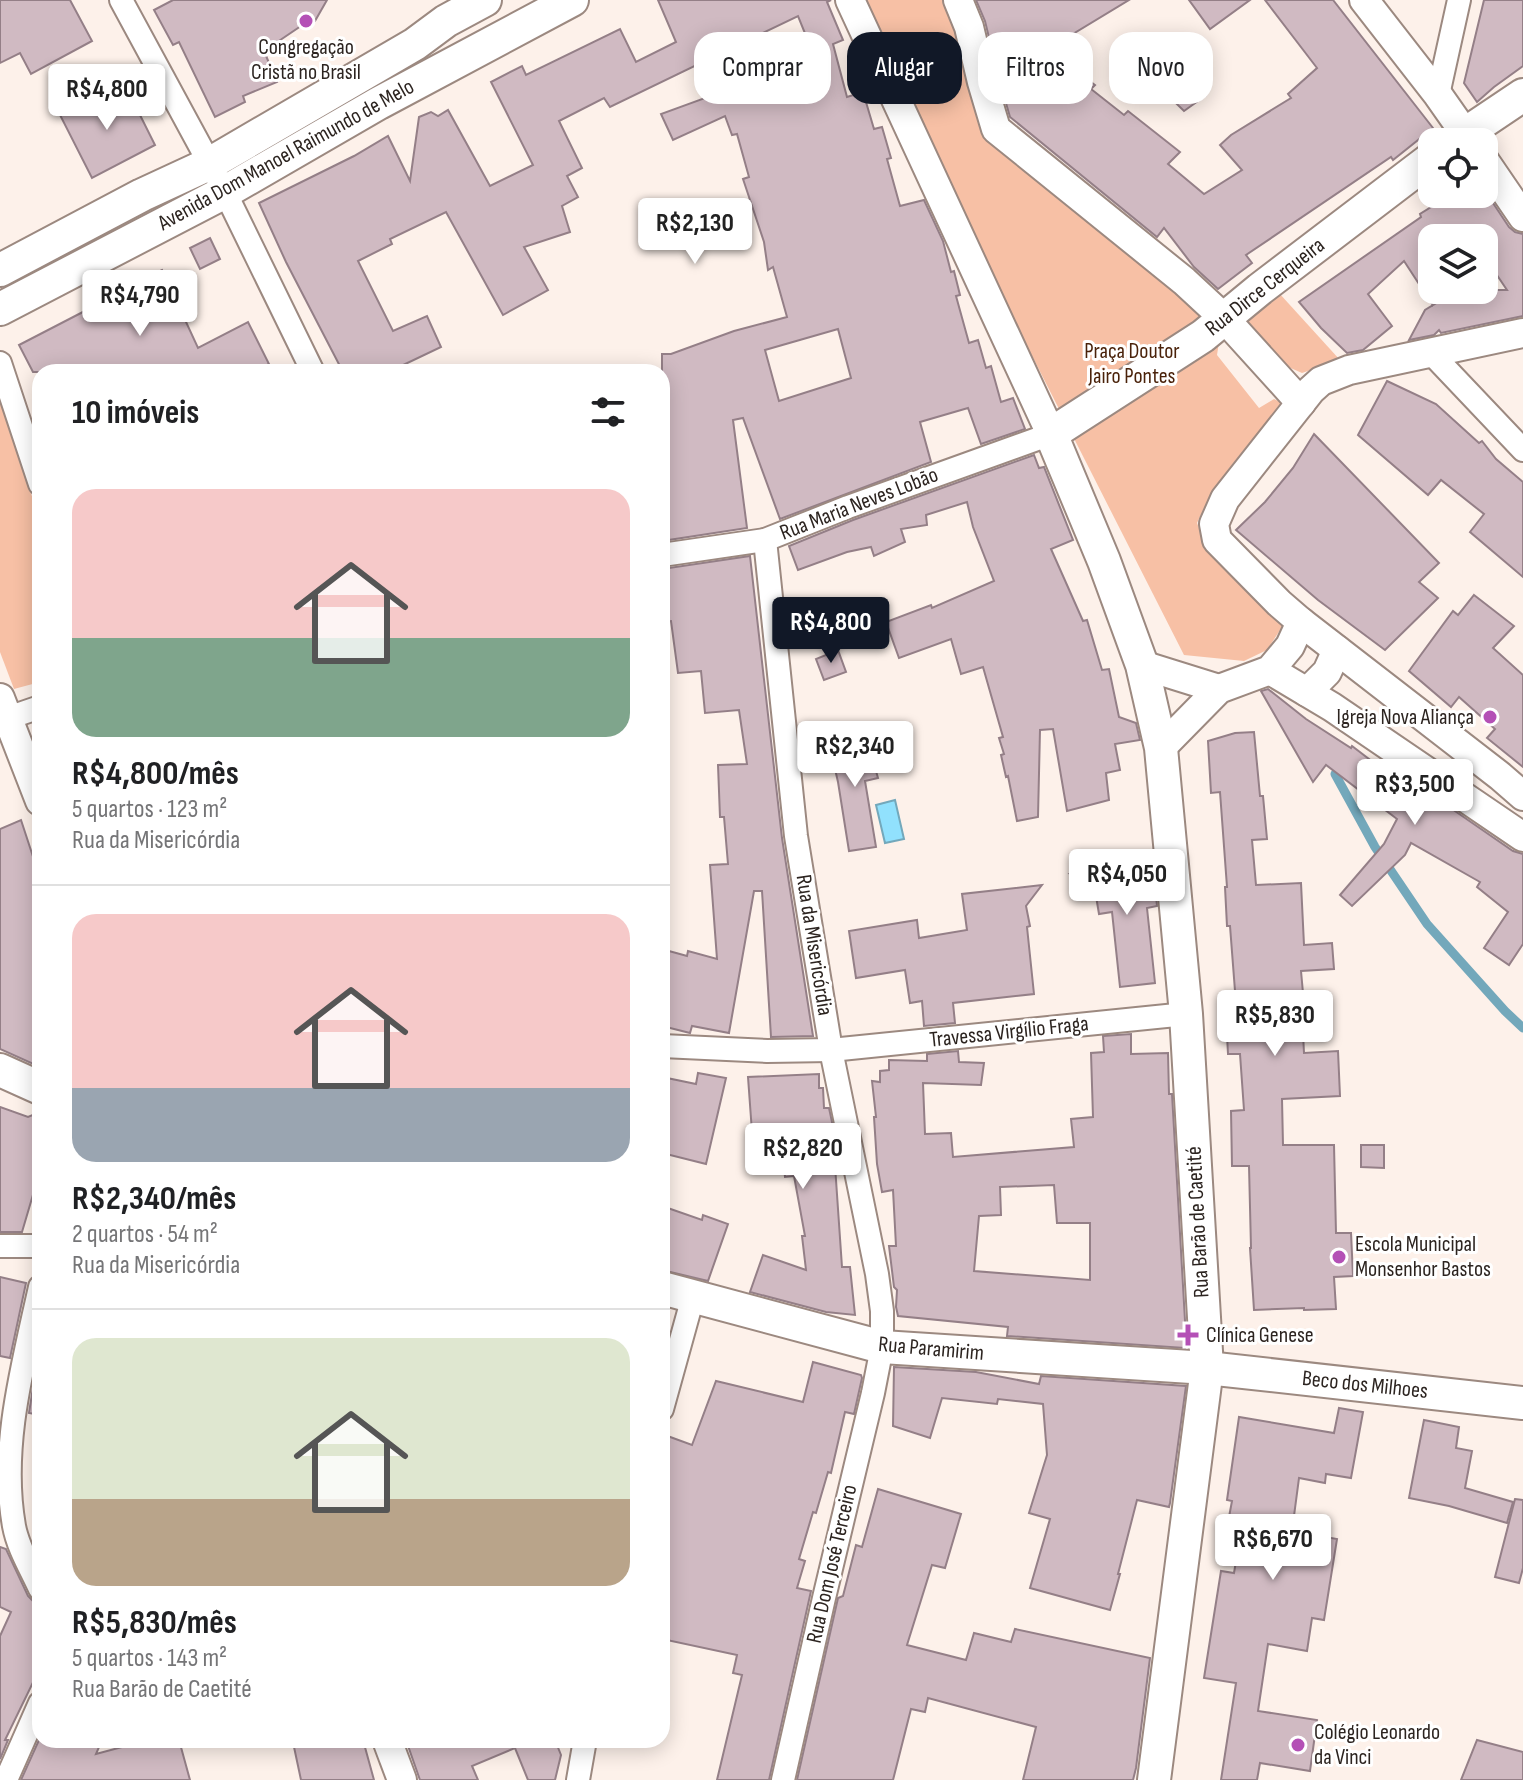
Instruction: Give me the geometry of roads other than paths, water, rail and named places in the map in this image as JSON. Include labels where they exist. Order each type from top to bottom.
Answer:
[{"type":"main road","name":"Avenida Dom Manoel Raimundo de Melo","points":[[0,270],[142,195],[209,164],[485,0]]},
{"type":"main road","name":"Avenida Dom Manoel Raimundo de Melo","points":[[0,309],[225,192],[379,103],[572,0]]},
{"type":"main road","points":[[1478,128],[1523,95]]},
{"type":"main road","name":"Rua Dirce Cerqueira","points":[[1051,434],[1203,336],[1418,169]]},
{"type":"main road","points":[[1051,434],[1104,561],[1142,665]]},
{"type":"main road","name":"Rua Barão de Caetité","points":[[1142,665],[1161,748],[1186,1014],[1207,1368],[1154,1780]]},
{"type":"main road","points":[[0,1070],[32,1084]]},
{"type":"main road","name":"Rua Paramirim","points":[[670,1290],[882,1347],[1207,1368]]},
{"type":"main road","name":"Beco dos Milhoes","points":[[1207,1368],[1523,1403]]},
{"type":"street","points":[[121,0],[225,192],[309,364]]},
{"type":"street","points":[[850,0],[1051,434]]},
{"type":"street","points":[[958,0],[969,27],[996,129],[1184,281],[1225,319],[1301,403]]},
{"type":"street","points":[[1364,0],[1438,95],[1457,128]]},
{"type":"street","points":[[1438,95],[1459,0]]},
{"type":"street","points":[[1498,180],[1523,217]]},
{"type":"street","points":[[1523,333],[1349,370],[1321,381],[1225,499],[1214,524],[1217,540],[1279,603],[1523,796]]},
{"type":"street","points":[[1431,353],[1523,450]]},
{"type":"street","points":[[0,363],[32,460]]},
{"type":"street","name":"Rua Maria Neves Lobão","points":[[670,554],[765,540],[1051,434]]},
{"type":"street","name":"Rua da Misericórdia","points":[[765,540],[796,836],[831,1050],[877,1274],[882,1311],[882,1347]]},
{"type":"street","points":[[1161,748],[1219,689],[1270,670],[1290,646],[1301,622]]},
{"type":"street","points":[[1307,692],[1327,672],[1337,650]]},
{"type":"street","points":[[1142,665],[1219,689]]},
{"type":"street","points":[[1270,670],[1332,707],[1523,837]]},
{"type":"street","points":[[32,707],[4,708],[32,780]]},
{"type":"street","name":"Travessa Virgílio Fraga","points":[[670,1046],[767,1051],[831,1050],[1186,1014]]},
{"type":"street","points":[[0,1246],[32,1246]]},
{"type":"street","points":[[670,1380],[693,1297]]},
{"type":"street","points":[[32,1317],[5,1420],[14,1529],[32,1571]]},
{"type":"street","name":"Rua Dom José Terceiro","points":[[783,1780],[882,1347]]},
{"type":"street","points":[[6,1780],[32,1721]]},
{"type":"street","points":[[390,1748],[402,1780]]},
{"type":"street","points":[[578,1780],[584,1748]]},
{"type":"water","points":[[895,800],[904,839],[885,843],[876,805]]},
{"type":"waterway","points":[[1335,774],[1375,847],[1427,924],[1523,1028]]},
{"type":"place","name":"Congregação Cristã no Brasil","points":[[306,21]]},
{"type":"place","name":"Igreja Nova Aliança","points":[[1490,717]]},
{"type":"place","name":"Escola Municipal Monsenhor Bastos","points":[[1339,1257]]},
{"type":"place","name":"Clínica Genese","points":[[1188,1335]]},
{"type":"place","name":"Colégio Leonardo da Vinci","points":[[1298,1745]]},
{"type":"park label","name":"Praça Doutor Jairo Pontes","points":[[1132,364]]}]
